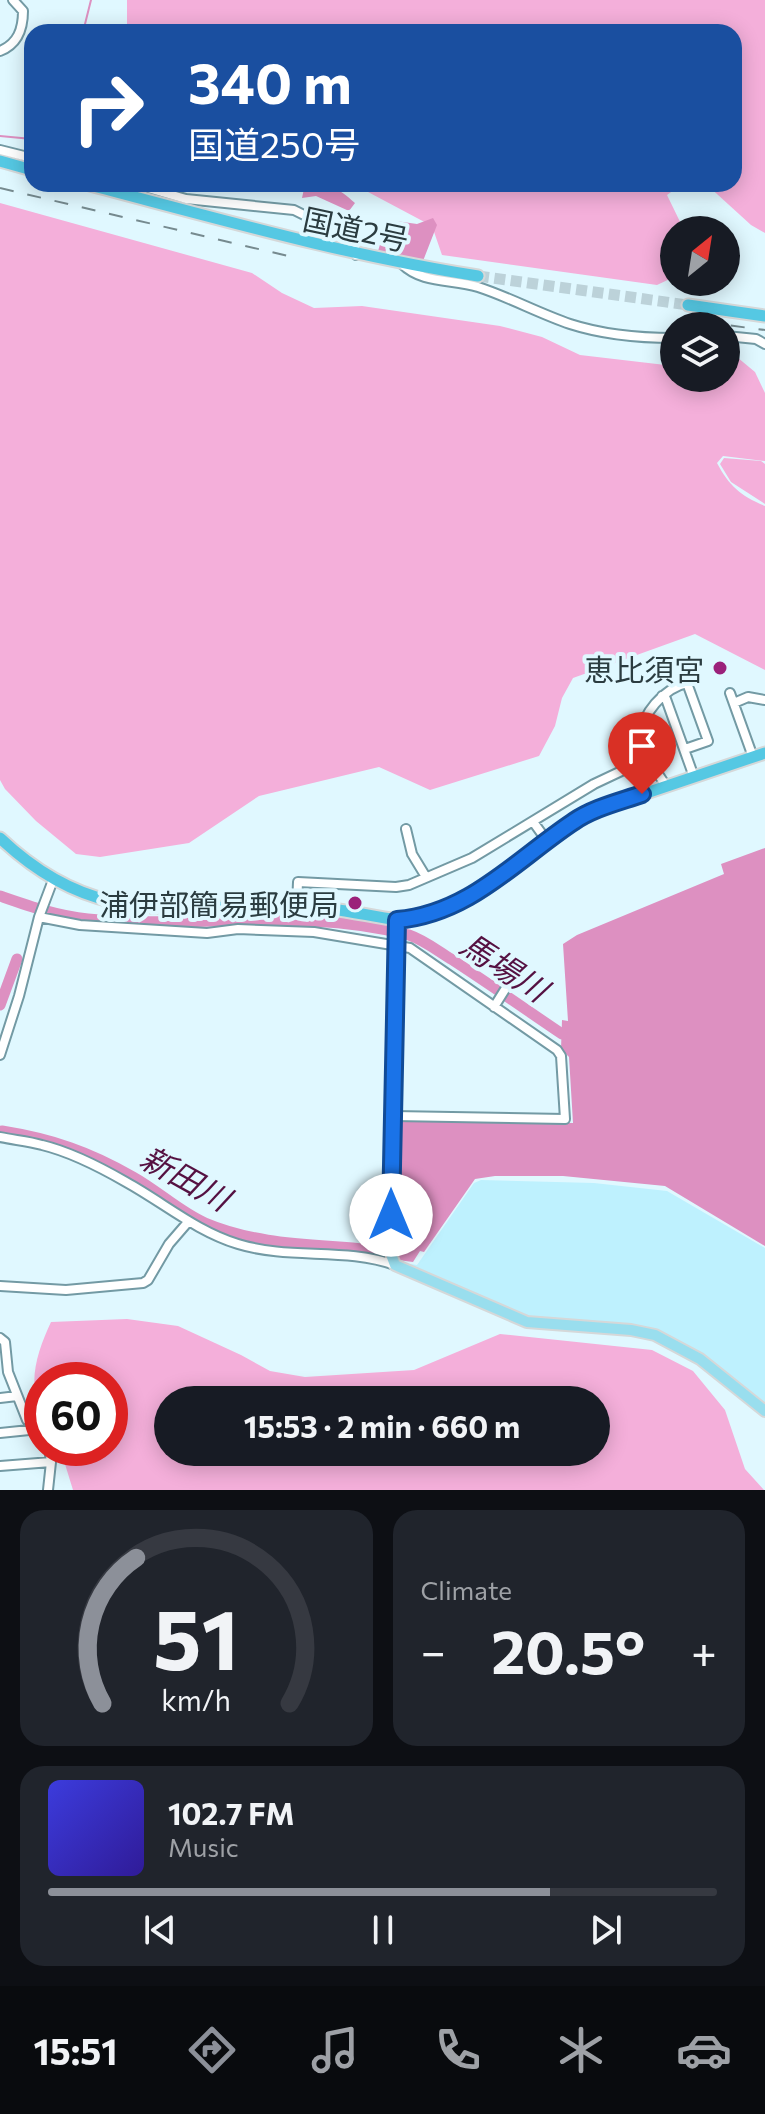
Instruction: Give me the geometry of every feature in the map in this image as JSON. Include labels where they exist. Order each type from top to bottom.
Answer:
[{"type":"highway","points":[[0,161],[24,168]]},
{"type":"highway","name":"国道2号","points":[[116,192],[356,255],[478,276]]},
{"type":"highway","points":[[688,305],[765,316]]},
{"type":"highway","points":[[0,838],[53,880],[90,896],[136,906],[297,906],[397,922],[435,913],[488,887],[547,841],[593,811],[765,753]]},
{"type":"main road","points":[[397,922],[391,1187],[394,1263],[527,1322],[631,1330],[655,1335],[700,1359],[765,1411]]},
{"type":"street","points":[[0,51],[14,43],[22,27],[23,11],[13,0]]},
{"type":"street","points":[[0,150],[24,156]]},
{"type":"street","points":[[162,192],[186,199],[294,210],[350,238],[354,242],[356,255]]},
{"type":"street","points":[[402,264],[413,275],[473,285],[571,324],[605,333],[660,338]]},
{"type":"street","points":[[740,337],[756,339],[765,344]]},
{"type":"street","points":[[666,786],[642,741],[644,723],[662,696],[670,689],[687,683],[708,741],[685,749]]},
{"type":"street","points":[[730,693],[753,757]]},
{"type":"street","points":[[662,696],[666,699],[694,777]]},
{"type":"street","points":[[734,703],[748,697],[765,700]]},
{"type":"street","points":[[297,906],[298,882],[409,885],[472,858],[594,784],[649,758]]},
{"type":"street","points":[[534,823],[547,841]]},
{"type":"street","points":[[406,829],[412,854],[426,877]]},
{"type":"street","points":[[0,1055],[53,880]]},
{"type":"street","points":[[40,915],[80,925],[207,933],[238,929],[314,932],[397,944],[410,948],[495,1005],[561,1056],[565,1119],[394,1116]]},
{"type":"street","points":[[495,1005],[509,983]]},
{"type":"street","points":[[0,1137],[42,1144],[92,1164],[149,1195],[188,1222],[241,1245],[279,1253],[346,1254],[394,1263]]},
{"type":"street","points":[[0,1286],[66,1290],[143,1283],[188,1222]]},
{"type":"street","points":[[0,1338],[5,1342],[8,1372],[24,1413]]},
{"type":"street","points":[[0,1398],[17,1396]]},
{"type":"street","points":[[0,1433],[24,1432]]},
{"type":"street","points":[[0,1466],[24,1464]]},
{"type":"street","points":[[48,1490],[51,1466]]},
{"type":"shaded area","points":[[127,0],[765,0],[765,233],[751,225],[715,192],[742,192],[742,24],[127,24]]},
{"type":"shaded area","points":[[303,192],[341,192],[355,203],[349,211],[316,196],[302,198]]},
{"type":"shaded area","points":[[368,192],[671,192],[667,195],[677,216],[660,216],[660,284],[657,285],[442,255],[432,226]]},
{"type":"shaded area","points":[[0,203],[252,273],[282,293],[314,308],[362,306],[500,326],[542,337],[580,355],[660,364],[660,392],[740,392],[740,360],[755,372],[765,393],[765,461],[723,456],[717,463],[736,489],[765,506],[765,670],[695,634],[573,678],[562,698],[555,726],[539,756],[430,790],[379,767],[259,796],[189,843],[100,857],[76,854],[36,821],[0,780]]},
{"type":"shaded area","points":[[433,218],[437,225],[423,261],[378,251],[382,238],[396,221],[417,224]]},
{"type":"shaded area","points":[[724,458],[765,464],[765,504],[731,482],[720,464]]},
{"type":"shaded area","points":[[765,848],[765,1246],[665,1186],[563,1176],[495,1176],[475,1179],[424,1252],[420,1251],[413,1262],[398,1260],[397,1118],[573,1123],[569,1057],[561,1049],[562,1020],[568,1021],[563,944],[577,935],[724,874],[721,864]]},
{"type":"shaded area","points":[[481,1180],[594,1183],[667,1191],[765,1248],[765,1404],[704,1357],[657,1332],[521,1317],[399,1262],[417,1265],[474,1183]]},
{"type":"shaded area","points":[[127,1319],[178,1326],[270,1371],[305,1377],[414,1370],[500,1334],[652,1350],[693,1371],[725,1410],[745,1469],[764,1490],[73,1490],[66,1466],[128,1466],[128,1362],[37,1362],[51,1322]]},
{"type":"waterway","points":[[85,24],[91,0]]},
{"type":"waterway","points":[[0,136],[24,138]]},
{"type":"waterway","name":"馬場川","points":[[0,896],[54,913],[88,919],[168,922],[289,920],[329,922],[409,935],[436,949],[562,1034]]},
{"type":"waterway","name":"新田川","points":[[0,1005],[17,959]]},
{"type":"waterway","name":"新田川","points":[[2,1131],[54,1142],[101,1160],[196,1218],[228,1231],[276,1241],[397,1253]]},
{"type":"tunnel","points":[[478,276],[688,305]]},
{"type":"railway","points":[[0,188],[288,256]]},
{"type":"railway","points":[[740,327],[765,330]]},
{"type":"place","name":"恵比須宮","points":[[720,668]]},
{"type":"place","name":"浦伊部簡易郵便局","points":[[355,903]]},
{"type":"route","points":[[391,1215],[397,920],[435,913],[488,887],[575,820],[642,794]]}]
